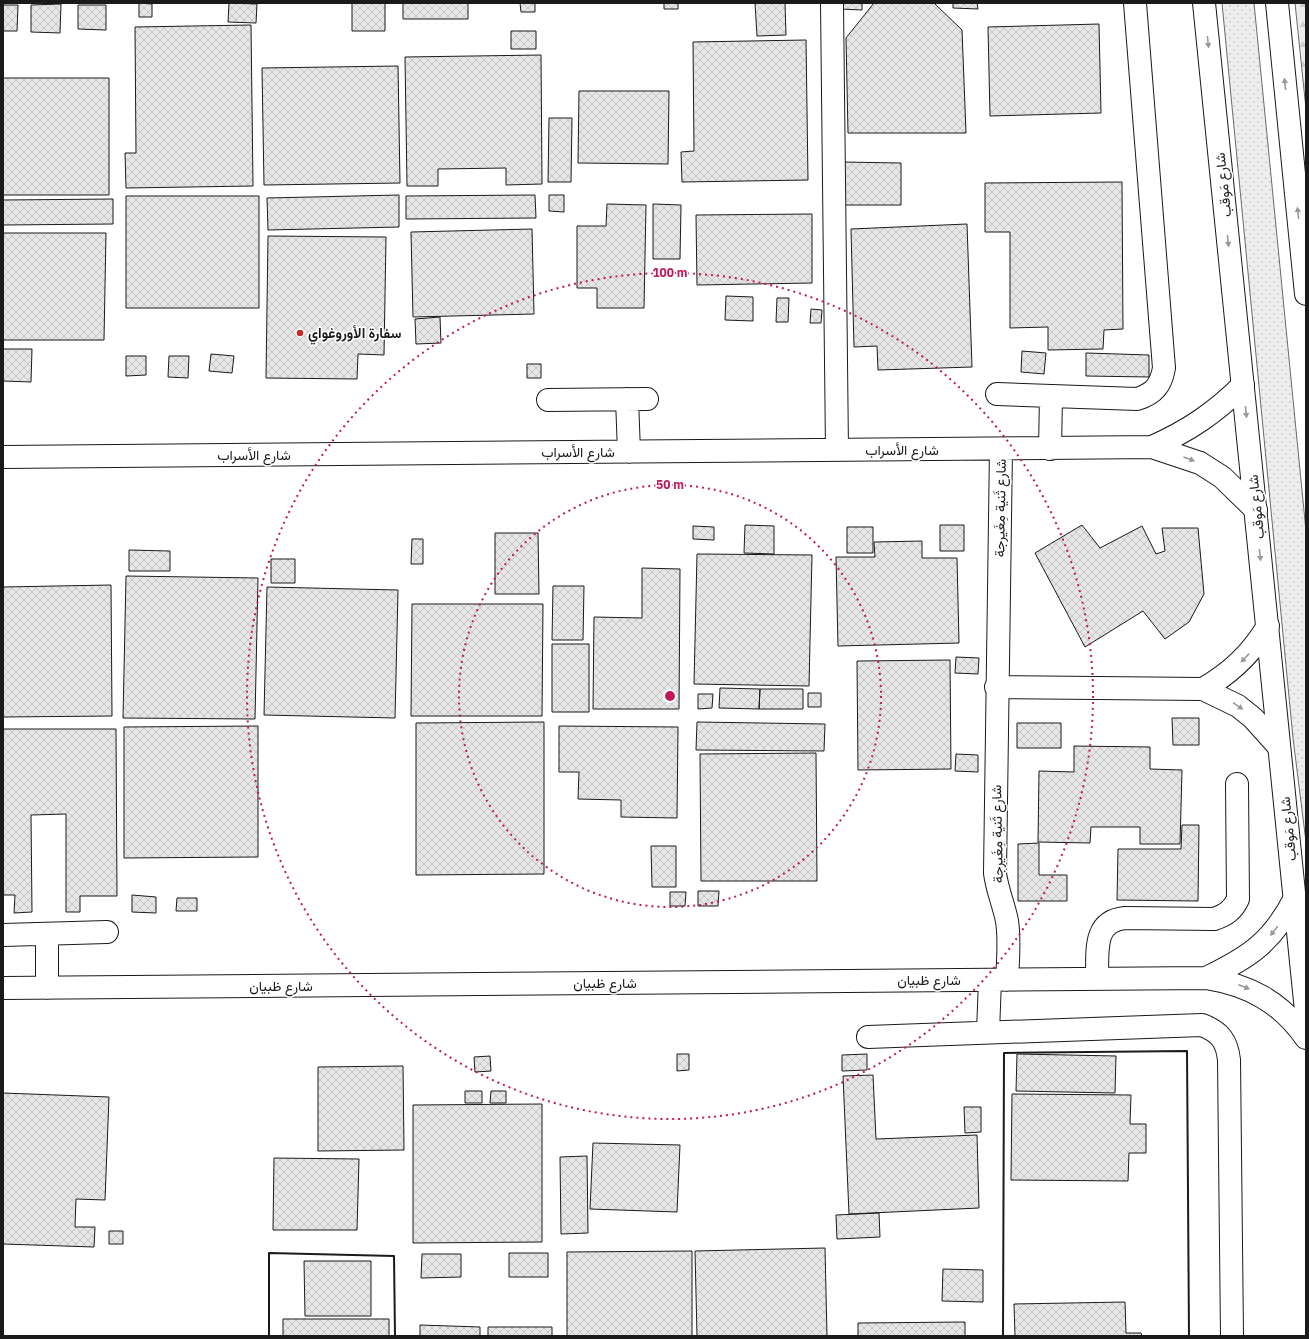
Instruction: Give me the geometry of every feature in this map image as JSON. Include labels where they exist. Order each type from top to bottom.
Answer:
[{"type":"street","points":[[832,3],[837,450]]},
{"type":"street","points":[[997,394],[1137,399],[1152,392],[1158,387],[1162,378],[1164,368],[1135,3]]},
{"type":"street","name":"شارع مَوقب","points":[[1204,3],[1306,1011]]},
{"type":"street","points":[[1277,3],[1306,294]]},
{"type":"street","name":"شارع الأسراب","points":[[1152,448],[1201,422],[1223,405],[1243,385]]},
{"type":"street","points":[[1050,449],[1051,396]]},
{"type":"street","points":[[548,400],[637,399],[629,452]]},
{"type":"street","name":"شارع الأسراب","points":[[3,457],[1152,448],[1200,463],[1222,477],[1256,510]]},
{"type":"street","name":"شارع ثَنية مِغَيرجة","points":[[988,1032],[1008,930],[996,885],[995,873],[996,687],[1001,449]]},
{"type":"street","points":[[1203,689],[1234,669],[1251,651],[1268,626]]},
{"type":"street","points":[[996,687],[1203,689],[1238,706],[1253,718],[1279,747]]},
{"type":"street","points":[[1097,979],[1099,936],[1107,923],[1116,919],[1125,918],[1214,919],[1223,916],[1235,906],[1238,899],[1237,784]]},
{"type":"street","name":"شارع ظبيان","points":[[1206,978],[1243,959],[1260,947],[1278,927],[1295,898]]},
{"type":"street","points":[[3,934],[107,932]]},
{"type":"street","points":[[47,934],[47,988]]},
{"type":"street","name":"شارع ظبيان","points":[[3,988],[1206,978],[1227,981],[1247,988],[1265,997],[1282,1010],[1296,1024],[1306,1038]]},
{"type":"street","points":[[868,1037],[1202,1025],[1214,1030],[1222,1037],[1228,1048],[1229,1060],[1232,1336]]},
{"type":"green space","points":[[1222,3],[1254,3],[1306,531],[1306,842],[1293,738]]},
{"type":"green space","points":[[1295,3],[1306,3],[1306,109]]},
{"type":"building","points":[[139,3],[152,4],[152,17],[139,17]]},
{"type":"building","points":[[229,3],[257,4],[256,23],[228,22]]},
{"type":"building","points":[[352,3],[385,3],[385,31],[352,31]]},
{"type":"building","points":[[403,3],[468,3],[468,19],[403,19]]},
{"type":"building","points":[[520,3],[535,3],[535,12],[521,12]]},
{"type":"building","points":[[664,3],[678,3],[678,9],[664,9]]},
{"type":"building","points":[[755,3],[785,3],[786,35],[757,36]]},
{"type":"building","points":[[841,3],[862,3],[862,10],[840,9]]},
{"type":"building","points":[[874,3],[934,3],[962,30],[966,133],[848,133],[846,38]]},
{"type":"building","points":[[953,3],[977,3],[978,9],[953,8]]},
{"type":"building","points":[[61,4],[60,33],[31,32],[31,5]]},
{"type":"building","points":[[3,5],[18,5],[17,31],[3,31]]},
{"type":"building","points":[[78,5],[106,5],[106,30],[78,29]]},
{"type":"building","points":[[1099,24],[1101,113],[990,116],[988,27]]},
{"type":"building","points":[[251,25],[253,186],[126,188],[125,153],[136,153],[135,27]]},
{"type":"building","points":[[511,31],[536,31],[536,49],[511,49]]},
{"type":"building","points":[[806,40],[808,180],[682,182],[681,152],[694,151],[693,42]]},
{"type":"building","points":[[541,55],[542,184],[506,185],[506,168],[438,169],[438,186],[407,186],[405,57]]},
{"type":"building","points":[[398,66],[400,183],[264,185],[262,68]]},
{"type":"building","points":[[3,78],[109,78],[109,195],[3,195]]},
{"type":"building","points":[[579,91],[669,91],[668,164],[578,163]]},
{"type":"building","points":[[549,118],[572,118],[571,182],[548,182]]},
{"type":"building","points":[[843,162],[901,163],[901,205],[843,205]]},
{"type":"building","points":[[1122,182],[1123,329],[1104,330],[1103,349],[1048,350],[1048,327],[1010,328],[1010,232],[985,232],[985,183]]},
{"type":"building","points":[[399,195],[399,227],[268,230],[267,198]]},
{"type":"building","points":[[535,195],[536,218],[406,219],[406,196]]},
{"type":"building","points":[[549,195],[564,195],[564,212],[549,211]]},
{"type":"building","points":[[126,196],[259,196],[259,308],[126,308]]},
{"type":"building","points":[[113,199],[113,224],[3,225],[3,200]]},
{"type":"building","points":[[607,204],[646,205],[644,308],[597,308],[597,288],[577,288],[577,226],[606,226]]},
{"type":"building","points":[[653,204],[681,205],[680,259],[653,259]]},
{"type":"building","points":[[812,214],[812,283],[697,285],[696,215]]},
{"type":"building","points":[[967,224],[972,367],[878,370],[877,346],[854,347],[851,229]]},
{"type":"building","points":[[532,229],[534,314],[413,317],[411,232]]},
{"type":"building","points":[[3,233],[106,233],[104,340],[3,340]]},
{"type":"building","points":[[268,236],[386,237],[384,355],[358,354],[357,379],[266,378]]},
{"type":"building","points":[[726,296],[753,297],[753,321],[725,320]]},
{"type":"building","points":[[777,298],[789,298],[788,322],[776,322]]},
{"type":"building","points":[[811,309],[822,310],[821,323],[810,323]]},
{"type":"building","points":[[440,317],[441,343],[416,344],[415,319]]},
{"type":"building","points":[[3,349],[32,349],[31,382],[3,381]]},
{"type":"building","points":[[1022,351],[1046,353],[1044,374],[1021,372]]},
{"type":"building","points":[[1086,353],[1149,355],[1149,377],[1086,376]]},
{"type":"building","points":[[211,354],[234,356],[232,373],[209,371]]},
{"type":"building","points":[[126,356],[146,356],[146,375],[126,376]]},
{"type":"building","points":[[169,356],[189,356],[188,378],[168,377]]},
{"type":"building","points":[[527,364],[541,364],[541,378],[527,378]]},
{"type":"building","points":[[745,525],[774,526],[774,554],[744,553]]},
{"type":"building","points":[[940,525],[964,525],[964,551],[940,551]]},
{"type":"building","points":[[1082,525],[1100,548],[1142,526],[1156,554],[1165,551],[1162,528],[1198,528],[1204,594],[1189,622],[1165,639],[1143,611],[1085,647],[1035,553]]},
{"type":"building","points":[[693,526],[714,527],[714,540],[693,539]]},
{"type":"building","points":[[847,527],[873,527],[873,553],[847,553]]},
{"type":"building","points":[[495,533],[538,533],[539,594],[495,594]]},
{"type":"building","points":[[412,539],[423,539],[423,564],[411,564]]},
{"type":"building","points":[[922,541],[922,558],[957,558],[959,643],[838,646],[836,557],[875,557],[874,542]]},
{"type":"building","points":[[129,550],[170,551],[170,571],[129,571]]},
{"type":"building","points":[[697,554],[812,555],[809,686],[694,684]]},
{"type":"building","points":[[271,559],[295,559],[295,583],[271,583]]},
{"type":"building","points":[[642,568],[680,569],[679,709],[593,709],[594,617],[642,618]]},
{"type":"building","points":[[126,576],[258,578],[255,719],[123,718]]},
{"type":"building","points":[[111,585],[112,716],[3,717],[3,587]]},
{"type":"building","points":[[553,586],[584,586],[583,640],[552,640]]},
{"type":"building","points":[[267,587],[398,590],[395,718],[264,715]]},
{"type":"building","points":[[412,604],[543,604],[542,716],[411,716]]},
{"type":"building","points":[[552,644],[589,644],[589,712],[552,712]]},
{"type":"building","points":[[956,657],[979,658],[978,674],[955,673]]},
{"type":"building","points":[[950,660],[951,769],[858,770],[857,661]]},
{"type":"building","points":[[720,688],[760,689],[759,709],[719,708]]},
{"type":"building","points":[[760,689],[803,689],[803,709],[759,709]]},
{"type":"building","points":[[808,693],[821,693],[821,707],[808,707]]},
{"type":"building","points":[[698,694],[713,694],[712,708],[698,709]]},
{"type":"building","points":[[1172,718],[1199,718],[1199,745],[1173,745]]},
{"type":"building","points":[[544,722],[544,874],[416,875],[416,723]]},
{"type":"building","points":[[697,722],[825,724],[824,751],[696,750]]},
{"type":"building","points":[[1017,723],[1061,723],[1061,748],[1017,748]]},
{"type":"building","points":[[258,726],[258,857],[124,858],[124,727]]},
{"type":"building","points":[[559,726],[678,727],[677,818],[621,817],[621,800],[578,799],[579,772],[559,772]]},
{"type":"building","points":[[3,729],[116,729],[117,896],[80,896],[80,912],[66,912],[66,814],[31,815],[32,912],[14,913],[15,895],[3,895]]},
{"type":"building","points":[[1074,746],[1150,747],[1150,769],[1182,770],[1180,844],[1140,844],[1140,827],[1091,827],[1090,843],[1038,842],[1039,771],[1074,772]]},
{"type":"building","points":[[816,753],[817,881],[701,881],[700,754]]},
{"type":"building","points":[[956,754],[978,755],[978,772],[955,771]]},
{"type":"building","points":[[1182,825],[1199,825],[1198,901],[1117,900],[1118,849],[1181,849]]},
{"type":"building","points":[[1039,843],[1039,875],[1067,875],[1067,901],[1018,901],[1018,844]]},
{"type":"building","points":[[651,846],[676,846],[676,887],[652,887]]},
{"type":"building","points":[[698,891],[719,891],[718,906],[698,906]]},
{"type":"building","points":[[670,892],[686,892],[685,906],[670,906]]},
{"type":"building","points":[[132,895],[156,897],[156,913],[132,912]]},
{"type":"building","points":[[177,898],[197,898],[197,911],[176,911]]},
{"type":"building","points":[[677,1054],[689,1054],[689,1070],[677,1071]]},
{"type":"building","points":[[867,1054],[867,1070],[842,1071],[842,1055]]},
{"type":"building","points":[[1017,1054],[1116,1056],[1115,1093],[1016,1091]]},
{"type":"building","points":[[490,1056],[491,1071],[475,1072],[474,1057]]},
{"type":"building","points":[[403,1066],[404,1150],[318,1151],[318,1067]]},
{"type":"building","points":[[873,1075],[876,1139],[977,1135],[979,1208],[849,1214],[843,1076]]},
{"type":"building","points":[[465,1091],[482,1091],[482,1103],[465,1103]]},
{"type":"building","points":[[491,1091],[506,1091],[506,1103],[490,1103]]},
{"type":"building","points":[[3,1093],[109,1097],[105,1200],[76,1199],[75,1227],[95,1227],[94,1247],[3,1244]]},
{"type":"building","points":[[1012,1094],[1131,1095],[1130,1124],[1146,1124],[1146,1153],[1129,1153],[1128,1181],[1011,1180]]},
{"type":"building","points":[[542,1104],[542,1242],[413,1243],[413,1105]]},
{"type":"building","points":[[964,1107],[981,1107],[981,1132],[965,1133]]},
{"type":"building","points":[[593,1143],[680,1145],[677,1212],[590,1209]]},
{"type":"building","points":[[587,1156],[588,1233],[561,1234],[560,1157]]},
{"type":"building","points":[[274,1158],[359,1159],[357,1230],[273,1230]]},
{"type":"building","points":[[879,1213],[880,1237],[837,1239],[836,1215]]},
{"type":"building","points":[[109,1231],[123,1231],[123,1244],[109,1244]]},
{"type":"building","points":[[825,1248],[827,1336],[697,1336],[695,1251]]},
{"type":"building","points":[[692,1251],[692,1336],[567,1336],[567,1252]]},
{"type":"building","points":[[509,1253],[548,1253],[548,1277],[509,1277]]},
{"type":"building","points":[[422,1254],[461,1254],[461,1277],[421,1278]]},
{"type":"building","points":[[304,1261],[371,1261],[371,1316],[305,1316]]},
{"type":"building","points":[[943,1269],[983,1270],[983,1302],[942,1301]]},
{"type":"building","points":[[1125,1302],[1126,1333],[1141,1333],[1142,1336],[1015,1336],[1014,1304]]},
{"type":"building","points":[[283,1319],[389,1319],[389,1336],[283,1336]]},
{"type":"building","points":[[965,1322],[965,1336],[858,1336],[858,1323]]},
{"type":"building","points":[[420,1325],[480,1327],[480,1336],[420,1336]]},
{"type":"building","points":[[488,1327],[552,1327],[552,1336],[488,1336]]},
{"type":"wall","points":[[1003,1336],[1004,1053],[1187,1051],[1189,1336]]},
{"type":"wall","points":[[269,1336],[269,1253],[394,1256],[395,1336]]},
{"type":"place","name":"سفارة الأوروغواي","points":[[300,333]]}]
